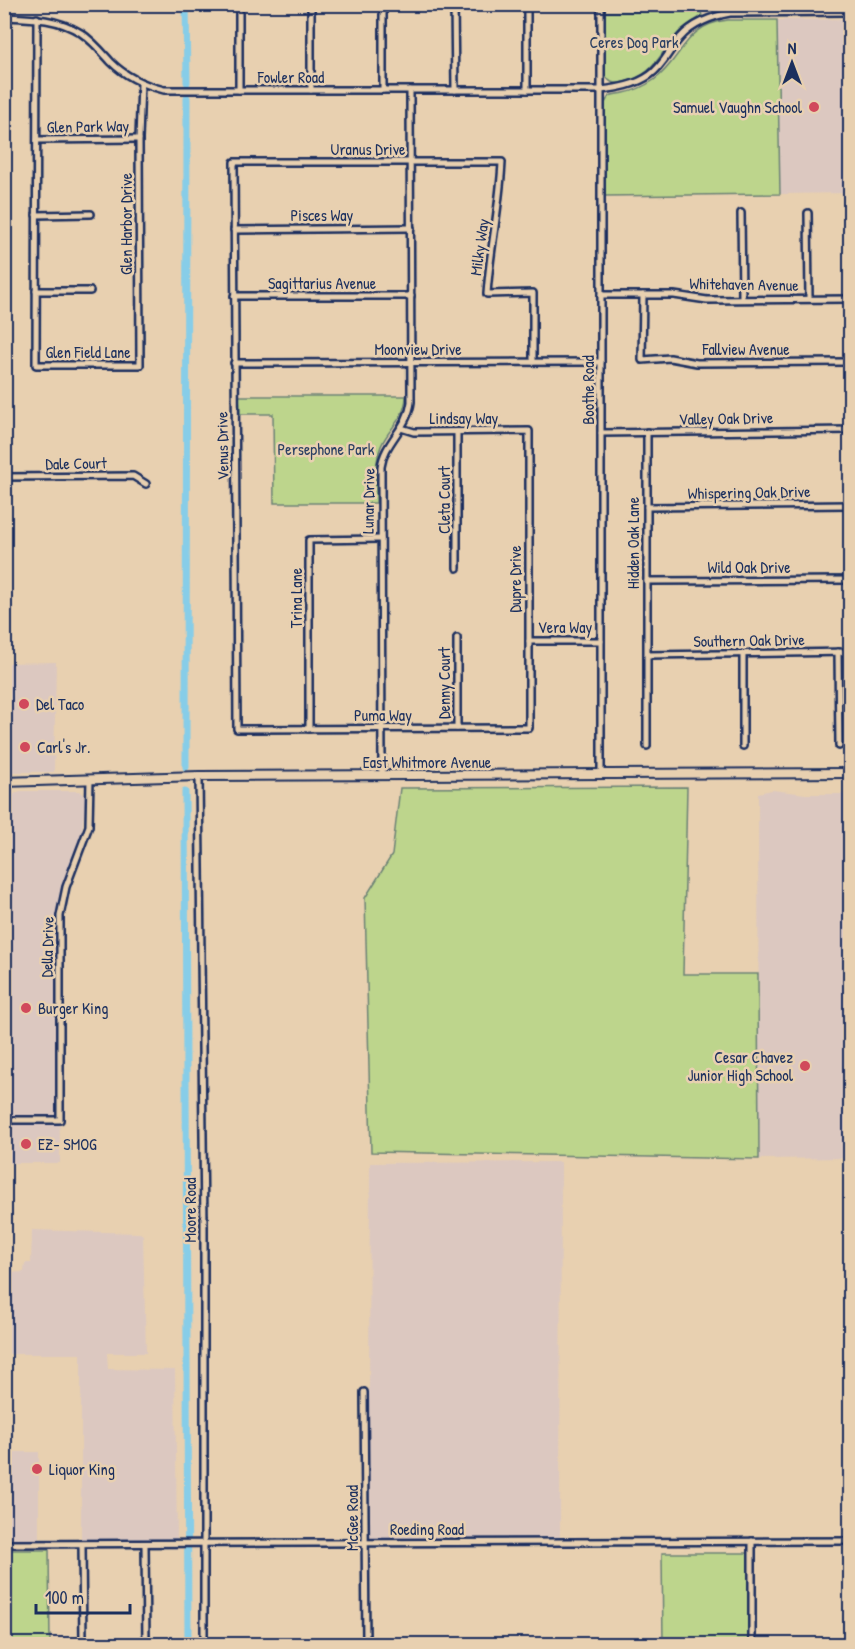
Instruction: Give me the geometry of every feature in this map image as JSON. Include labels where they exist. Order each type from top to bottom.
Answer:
[{"type":"main road","name":"East Whitmore Avenue","points":[[4,782],[199,776],[850,773]]},
{"type":"street","points":[[239,4],[239,90]]},
{"type":"street","points":[[311,4],[311,90]]},
{"type":"street","points":[[383,4],[383,90]]},
{"type":"street","points":[[454,4],[455,90]]},
{"type":"street","points":[[527,4],[527,90]]},
{"type":"street","name":"Boothe Road","points":[[601,4],[601,775]]},
{"type":"street","points":[[802,4],[802,12]]},
{"type":"street","name":"Fowler Road","points":[[4,18],[37,18],[60,23],[83,34],[123,72],[141,84],[176,90],[601,90],[624,87],[652,73],[689,29],[714,16],[730,13],[850,12]]},
{"type":"street","points":[[37,18],[36,291],[90,291]]},
{"type":"street","name":"Glen Harbor Drive","points":[[140,365],[139,139],[141,84]]},
{"type":"street","name":"Lunar Drive","points":[[382,775],[382,459],[388,445],[401,428],[411,405],[410,90]]},
{"type":"street","name":"Glen Park Way","points":[[37,140],[139,139]]},
{"type":"street","name":"Uranus Drive","points":[[234,162],[502,162]]},
{"type":"street","name":"Venus Drive","points":[[234,162],[237,729]]},
{"type":"street","name":"Milky Way","points":[[502,162],[499,210],[490,256],[487,294],[533,293],[533,362]]},
{"type":"street","points":[[741,213],[742,298]]},
{"type":"street","points":[[808,213],[809,298]]},
{"type":"street","points":[[36,214],[91,214]]},
{"type":"street","name":"Pisces Way","points":[[234,230],[411,228]]},
{"type":"street","name":"Glen Field Lane","points":[[36,291],[36,365],[140,365]]},
{"type":"street","name":"Whitehaven Avenue","points":[[601,295],[674,295],[707,300],[850,299]]},
{"type":"street","name":"Fallview Avenue","points":[[643,295],[642,360],[670,358],[698,363],[850,362]]},
{"type":"street","name":"Sagittarius Avenue","points":[[234,296],[411,296]]},
{"type":"street","name":"Moonview Drive","points":[[234,363],[601,362]]},
{"type":"street","name":"Lindsay Way","points":[[401,428],[412,432],[529,431]]},
{"type":"street","name":"Valley Oak Drive","points":[[601,433],[850,430]]},
{"type":"street","name":"Dupre Drive","points":[[529,431],[529,728]]},
{"type":"street","name":"Cleta Court","points":[[457,432],[458,568]]},
{"type":"street","name":"Hidden Oak Lane","points":[[647,432],[647,746]]},
{"type":"street","name":"Dale Court","points":[[4,477],[133,476],[146,484]]},
{"type":"street","name":"Whispering Oak Drive","points":[[647,507],[850,504]]},
{"type":"street","name":"Trina Lane","points":[[309,729],[309,540],[381,539]]},
{"type":"street","name":"Wild Oak Drive","points":[[647,581],[850,580]]},
{"type":"street","name":"Denny Court","points":[[457,638],[457,728]]},
{"type":"street","name":"Vera Way","points":[[529,641],[601,641]]},
{"type":"street","points":[[838,652],[838,746]]},
{"type":"street","name":"Southern Oak Drive","points":[[647,655],[850,652]]},
{"type":"street","points":[[743,654],[743,746]]},
{"type":"street","name":"Puma Way","points":[[237,729],[529,728]]},
{"type":"street","name":"Moore Road","points":[[199,776],[204,1225],[204,1644]]},
{"type":"street","name":"Della Drive","points":[[4,1120],[60,1120],[60,916],[66,887],[89,826],[90,779]]},
{"type":"street","name":"McGee Road","points":[[364,1392],[366,1644]]},
{"type":"street","points":[[752,1541],[752,1644]]},
{"type":"street","name":"Roeding Road","points":[[4,1544],[850,1541]]},
{"type":"street","points":[[145,1544],[146,1644]]},
{"type":"street","points":[[82,1545],[82,1644]]},
{"type":"shaded area","name":"Samuel Vaughn School","points":[[850,19],[850,193],[780,194],[777,20]]},
{"type":"shaded area","points":[[56,662],[54,772],[5,772],[5,663]]},
{"type":"shaded area","name":"Cesar Chavez Junior High School","points":[[772,790],[806,794],[850,794],[850,1158],[759,1159],[758,793]]},
{"type":"shaded area","points":[[20,791],[79,791],[86,797],[81,839],[58,899],[60,1163],[5,1163],[4,800]]},
{"type":"shaded area","points":[[561,1162],[560,1542],[364,1543],[364,1392],[369,1391],[370,1163]]},
{"type":"shaded area","points":[[32,1230],[140,1233],[143,1235],[146,1353],[107,1353],[108,1369],[175,1370],[177,1540],[81,1539],[81,1354],[5,1354],[5,1273],[24,1272],[25,1263],[31,1263]]},
{"type":"shaded area","points":[[5,1452],[39,1452],[39,1541],[5,1540]]},
{"type":"green space","name":"Ceres Dog Park","points":[[605,12],[701,12],[702,16],[679,32],[649,70],[632,80],[615,83],[605,75]]},
{"type":"green space","points":[[728,20],[777,20],[780,194],[605,196],[605,103],[608,98],[636,90],[654,80],[672,62],[693,35],[713,23]]},
{"type":"green space","name":"Persephone Park","points":[[239,396],[406,396],[403,411],[384,439],[377,460],[376,503],[274,503],[273,414],[240,414]]},
{"type":"green space","points":[[687,787],[683,974],[758,974],[759,1159],[371,1152],[365,898],[392,855],[400,788]]},
{"type":"green space","points":[[4,1550],[49,1550],[50,1644],[5,1644]]},
{"type":"green space","points":[[662,1553],[753,1553],[752,1644],[663,1644]]},
{"type":"waterway","points":[[186,4],[187,82]]},
{"type":"waterway","points":[[186,767],[187,98]]},
{"type":"waterway","points":[[185,792],[188,1644]]},
{"type":"place","name":"Samuel Vaughn School","points":[[814,107]]},
{"type":"place","name":"Del Taco","points":[[24,704]]},
{"type":"place","name":"Carl's Jr.","points":[[25,747]]},
{"type":"place","name":"Burger King","points":[[26,1008]]},
{"type":"place","name":"Cesar Chavez Junior High School","points":[[805,1066]]},
{"type":"place","name":"EZ- SMOG","points":[[26,1144]]},
{"type":"place","name":"Liquor King","points":[[37,1469]]}]
